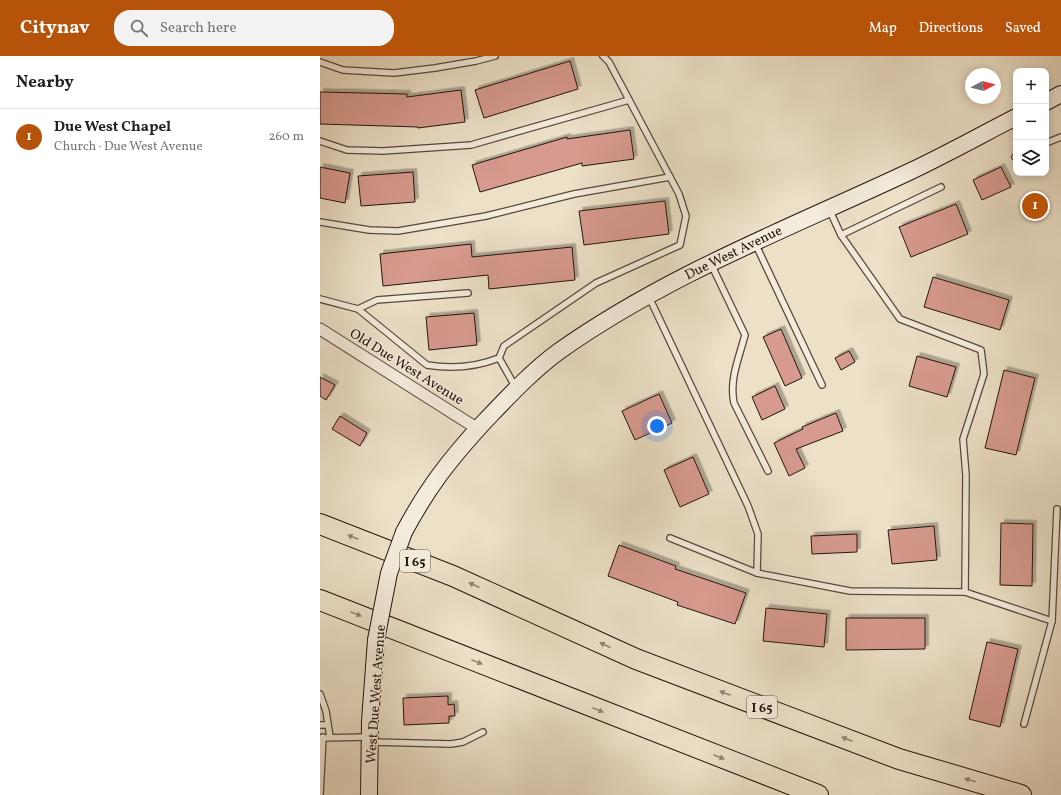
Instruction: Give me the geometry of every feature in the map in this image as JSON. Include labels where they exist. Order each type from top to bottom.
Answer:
[{"type":"highway","name":"I 65","points":[[320,524],[453,576],[636,659],[899,759],[1021,795]]},
{"type":"highway","points":[[320,600],[818,795]]},
{"type":"main road","points":[[1049,100],[1061,94]]},
{"type":"main road","name":"Due West Avenue","points":[[478,429],[516,388],[557,353],[648,295],[710,262],[754,241],[912,171],[1013,119]]},
{"type":"main road","name":"West Due West Avenue","points":[[369,795],[370,739],[376,640],[389,573],[404,532],[419,503],[443,468],[478,429]]},
{"type":"street","name":"Old Due West Avenue","points":[[320,329],[478,429]]},
{"type":"lane","points":[[320,62],[343,70],[394,73],[435,68],[491,56]]},
{"type":"lane","points":[[320,299],[358,309],[426,365],[438,367],[463,367],[484,364],[499,358],[504,346],[596,283],[680,245],[686,216],[679,194],[609,62],[603,56]]},
{"type":"lane","points":[[320,141],[346,150],[383,151],[471,145],[629,100]]},
{"type":"lane","points":[[1049,142],[1061,137]]},
{"type":"lane","points":[[320,222],[369,230],[398,231],[486,216],[574,194],[670,177]]},
{"type":"lane","points":[[841,235],[940,187]]},
{"type":"lane","points":[[828,207],[841,235],[900,319],[981,350],[984,374],[963,439],[966,476],[965,592]]},
{"type":"lane","points":[[754,241],[822,385]]},
{"type":"lane","points":[[710,262],[745,335],[734,377],[732,392],[734,403],[768,471]]},
{"type":"lane","points":[[358,309],[377,300],[468,293]]},
{"type":"lane","points":[[648,295],[748,506],[758,534],[757,573]]},
{"type":"lane","points":[[499,358],[516,388]]},
{"type":"lane","points":[[1024,724],[1052,621],[1057,509]]},
{"type":"lane","points":[[670,538],[757,573],[850,591],[965,592],[1052,621]]},
{"type":"lane","points":[[320,694],[330,737]]},
{"type":"lane","points":[[320,725],[328,725]]},
{"type":"lane","points":[[320,795],[321,738],[330,737],[451,744],[463,742],[483,732]]},
{"type":"building","points":[[570,61],[578,89],[484,118],[475,90]]},
{"type":"building","points":[[461,90],[465,122],[418,128],[320,124],[320,92],[407,94],[407,97]]},
{"type":"building","points":[[630,130],[634,159],[582,166],[582,163],[480,192],[472,165],[567,137],[567,139]]},
{"type":"building","points":[[320,167],[350,173],[345,203],[320,198]]},
{"type":"building","points":[[1001,167],[1011,187],[982,200],[973,180]]},
{"type":"building","points":[[413,172],[415,202],[361,206],[358,176]]},
{"type":"building","points":[[665,201],[669,234],[584,245],[579,211]]},
{"type":"building","points":[[956,204],[968,234],[911,257],[899,227]]},
{"type":"building","points":[[471,244],[472,257],[572,247],[575,280],[489,289],[488,275],[383,286],[380,254]]},
{"type":"building","points":[[933,277],[1009,300],[1000,330],[924,307]]},
{"type":"building","points":[[474,313],[477,345],[429,350],[426,317]]},
{"type":"building","points":[[781,329],[802,378],[785,386],[763,337]]},
{"type":"building","points":[[849,351],[855,362],[841,370],[835,358]]},
{"type":"building","points":[[917,356],[956,367],[947,397],[909,386]]},
{"type":"building","points":[[1004,370],[1035,378],[1016,455],[985,448]]},
{"type":"building","points":[[320,377],[335,385],[326,400],[320,396]]},
{"type":"building","points":[[775,386],[785,409],[762,420],[752,397]]},
{"type":"building","points":[[659,394],[672,423],[635,440],[622,411]]},
{"type":"building","points":[[836,413],[843,431],[796,449],[805,468],[789,476],[774,443],[803,429],[802,427]]},
{"type":"building","points":[[340,416],[367,433],[360,446],[332,429]]},
{"type":"building","points":[[693,457],[709,494],[680,507],[664,470]]},
{"type":"building","points":[[1001,523],[1033,524],[1032,586],[1000,585]]},
{"type":"building","points":[[934,526],[937,560],[892,564],[888,530]]},
{"type":"building","points":[[857,534],[857,552],[812,554],[811,536]]},
{"type":"building","points":[[619,545],[676,566],[675,569],[746,593],[735,624],[677,605],[678,602],[608,576]]},
{"type":"building","points":[[766,608],[827,614],[824,647],[763,641]]},
{"type":"building","points":[[846,618],[925,618],[925,649],[846,650]]},
{"type":"building","points":[[987,642],[1018,649],[1000,727],[969,719]]},
{"type":"building","points":[[448,696],[448,705],[454,704],[455,716],[449,716],[449,723],[404,725],[403,698]]},
{"type":"place","name":"Due West Chapel","points":[[1035,206]]}]
